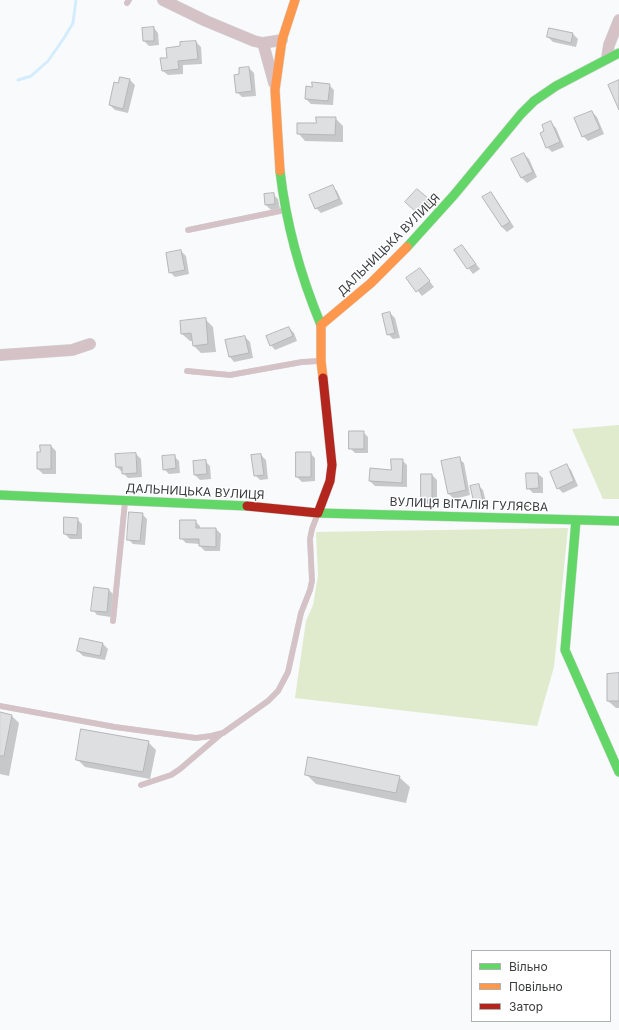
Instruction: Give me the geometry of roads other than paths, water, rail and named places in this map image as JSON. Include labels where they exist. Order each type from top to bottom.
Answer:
[{"type":"street","points":[[162,0],[206,21],[254,41],[263,43],[282,40]]},
{"type":"street","points":[[295,0],[282,40],[276,90],[280,165],[285,210],[309,296],[321,325],[321,361],[332,465],[330,481],[318,513]]},
{"type":"street","points":[[607,58],[609,45],[619,20]]},
{"type":"street","points":[[263,43],[276,90]]},
{"type":"street","name":"ДАЛЬНИЦЬКА ВУЛИЦЯ","points":[[321,325],[371,283],[406,248],[454,196],[521,114],[534,101],[556,86],[619,52]]},
{"type":"street","points":[[0,355],[72,350],[90,344]]},
{"type":"street","name":"ДАЛЬНИЦЬКА ВУЛИЦЯ","points":[[0,495],[246,506],[318,513]]},
{"type":"street","name":"ВУЛИЦЯ ВІТАЛІЯ ГУЛЯЄВА","points":[[318,513],[619,521]]},
{"type":"street","points":[[576,520],[565,650],[619,772]]},
{"type":"lane","points":[[188,230],[285,210]]},
{"type":"lane","points":[[187,370],[230,375],[302,362],[321,361]]},
{"type":"lane","points":[[113,621],[125,500]]},
{"type":"lane","points":[[141,785],[171,775],[180,769],[223,733],[268,701],[278,692],[288,672],[301,613],[310,590],[312,581],[310,539],[318,513]]},
{"type":"lane","points":[[0,706],[115,727],[196,738],[223,733]]},
{"type":"waterway","points":[[18,80],[31,76],[48,61],[73,23],[76,0]]}]
